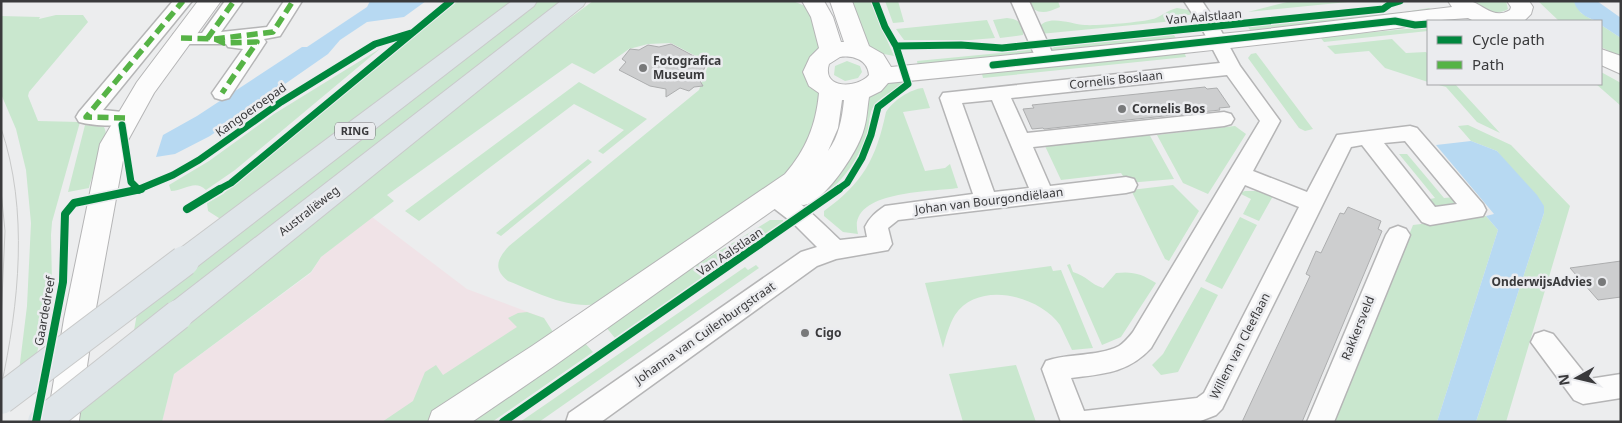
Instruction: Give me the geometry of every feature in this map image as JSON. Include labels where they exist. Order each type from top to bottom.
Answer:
[{"type":"main road","name":"RING","points":[[1,399],[526,1]]},
{"type":"main road","name":"Australiëweg","points":[[43,422],[575,1]]},
{"type":"street","points":[[125,118],[86,117],[183,1]]},
{"type":"street","points":[[63,422],[79,319],[114,144],[125,118],[143,88],[210,1]]},
{"type":"street","points":[[211,39],[234,1]]},
{"type":"street","points":[[181,38],[211,39],[273,32],[293,1]]},
{"type":"street","points":[[814,1],[822,16],[832,52]]},
{"type":"street","points":[[840,1],[872,62],[873,86],[857,92],[839,92],[831,90],[820,82],[814,73],[820,58],[832,52],[845,49],[872,62]]},
{"type":"street","points":[[1020,1],[1042,52]]},
{"type":"street","name":"Van Aalstlaan","points":[[1193,1],[1213,34]]},
{"type":"street","name":"Van Aalstlaan","points":[[872,62],[1042,52],[1213,34],[1443,1]]},
{"type":"street","points":[[1465,6],[1486,17],[1521,15]]},
{"type":"street","name":"Van Aalstlaan","points":[[1213,34],[1395,21],[1465,6]]},
{"type":"street","points":[[1075,422],[1055,369],[1107,362],[1130,353],[1142,340],[1270,121],[1232,68],[1213,34]]},
{"type":"street","points":[[211,39],[224,43],[257,42],[222,92]]},
{"type":"street","points":[[1602,56],[1621,66]]},
{"type":"street","name":"Cornelis Boslaan","points":[[987,202],[950,98],[1232,68]]},
{"type":"street","name":"Van Aalstlaan","points":[[780,201],[816,154],[827,125],[831,90]]},
{"type":"street","name":"Van Aalstlaan","points":[[444,422],[715,238],[748,226],[780,201],[823,177],[839,155],[851,131],[857,92]]},
{"type":"street","points":[[999,93],[1044,195]]},
{"type":"street","points":[[1020,142],[1224,119]]},
{"type":"street","name":"Willem van Cleeflaan","points":[[1089,422],[1207,408],[1213,401],[1344,140],[1410,133],[1475,210],[1430,216],[1368,138]]},
{"type":"street","points":[[1240,174],[1313,204]]},
{"type":"street","name":"Johan van Bourgondiëlaan","points":[[880,244],[876,227],[882,219],[893,212],[1126,186]]},
{"type":"street","points":[[780,201],[835,250]]},
{"type":"street","name":"Rakkersveld","points":[[1320,422],[1398,234]]},
{"type":"street","name":"Johanna van Cuilenburgstraat","points":[[579,422],[809,260],[835,250],[880,244]]},
{"type":"street","points":[[1544,342],[1583,392],[1621,386]]},
{"type":"shaded area","points":[[372,217],[467,289],[544,318],[385,422],[162,422],[174,374],[311,273],[321,257]]},
{"type":"green space","points":[[458,1],[515,1],[222,220],[208,211],[207,203],[223,194],[413,35]]},
{"type":"green space","points":[[538,1],[562,1],[133,336],[138,308]]},
{"type":"green space","points":[[593,1],[793,1],[810,8],[820,28],[823,97],[804,162],[597,304],[586,305],[563,302],[508,281],[500,272],[498,264],[509,246],[699,90],[709,63],[671,43],[648,44],[629,49],[594,74],[572,63],[387,195],[394,201],[321,257],[311,272],[174,374],[162,422],[77,422],[78,409],[503,68]]},
{"type":"green space","points":[[847,1],[870,1],[894,56],[874,52],[864,46]]},
{"type":"green space","points":[[885,1],[898,1],[904,22],[893,23]]},
{"type":"green space","points":[[1025,1],[1058,1],[1060,7],[1041,12],[1033,9]]},
{"type":"green space","points":[[1291,1],[1358,1],[1248,12]]},
{"type":"green space","points":[[1471,1],[1506,1],[1508,9],[1494,12],[1479,7]]},
{"type":"green space","points":[[1538,1],[1574,1],[1581,13],[1592,20],[1558,20]]},
{"type":"green space","points":[[1177,8],[1189,10],[1196,14],[1172,17],[1174,21],[1040,34],[1038,29],[1047,21],[1053,20],[1091,25],[1143,21],[1156,18]]},
{"type":"green space","points":[[1429,8],[1435,12],[1252,33],[1248,27],[1405,12]]},
{"type":"green space","points":[[56,15],[83,15],[88,22],[29,92],[28,96],[38,121],[80,122],[52,222],[52,285],[36,357],[19,371],[27,306],[31,223],[26,170],[16,129],[1,94],[1,16],[40,17],[39,19]]},
{"type":"green space","points":[[1007,18],[1022,25],[1023,35],[1000,38],[993,20]]},
{"type":"green space","points":[[987,20],[995,38],[904,40],[896,29]]},
{"type":"green space","points":[[1602,26],[1621,38],[1621,57],[1602,48]]},
{"type":"green space","points":[[1427,27],[1427,31],[1324,42],[1320,37]]},
{"type":"green space","points":[[1174,35],[1177,40],[1052,52],[1051,49],[1054,47]]},
{"type":"green space","points":[[1392,39],[1406,53],[1427,53],[1427,82],[1385,68],[1369,51],[1335,54],[1327,46]]},
{"type":"green space","points":[[381,48],[235,170],[206,190],[193,185],[171,191],[169,185],[209,161],[274,114]]},
{"type":"green space","points":[[1030,50],[1034,53],[918,67],[917,61]]},
{"type":"green space","points":[[1184,51],[1186,57],[983,78],[982,74],[987,71]]},
{"type":"green space","points":[[1256,53],[1313,129],[1305,131],[1299,128],[1248,58],[1251,54]]},
{"type":"green space","points":[[847,61],[860,66],[862,72],[858,78],[845,81],[834,75],[835,66]]},
{"type":"green space","points":[[1602,73],[1621,83],[1621,106],[1597,85],[1602,85]]},
{"type":"green space","points":[[902,80],[901,86],[875,104],[860,152],[838,183],[824,195],[821,195],[860,104],[884,85]]},
{"type":"green space","points":[[579,82],[647,119],[603,154],[598,151],[624,130],[574,104],[419,221],[405,211]]},
{"type":"green space","points":[[1439,85],[1456,85],[1500,133],[1477,122],[1446,87]]},
{"type":"green space","points":[[923,88],[930,108],[903,112],[925,171],[945,168],[950,164],[958,188],[912,193],[878,201],[865,209],[858,220],[858,234],[843,232],[824,216],[824,211],[849,190],[866,169],[878,143],[886,112],[889,108],[907,93]]},
{"type":"green space","points":[[85,125],[104,127],[106,133],[104,149],[89,188],[68,192]]},
{"type":"green space","points":[[1468,125],[1511,145],[1570,206],[1506,422],[1476,422],[1544,213],[1497,151],[1471,141],[1458,126]]},
{"type":"green space","points":[[1235,126],[1246,134],[1208,194],[1183,183],[1157,135]]},
{"type":"green space","points":[[1149,134],[1174,179],[1128,183],[1121,173],[1061,180],[1045,146]]},
{"type":"green space","points":[[1399,154],[1407,154],[1444,198],[1455,197],[1455,203],[1435,206],[1425,200],[1435,198]]},
{"type":"green space","points":[[588,159],[592,162],[501,236],[496,233]]},
{"type":"green space","points":[[1173,185],[1199,211],[1169,261],[1165,259],[1131,190]]},
{"type":"green space","points":[[1257,191],[1273,196],[1259,221],[1243,214],[1251,199],[1239,193]]},
{"type":"green space","points":[[1486,216],[1498,230],[1437,422],[1333,422],[1413,225]]},
{"type":"green space","points":[[1240,217],[1257,225],[1222,289],[1205,281]]},
{"type":"green space","points":[[770,220],[783,220],[783,223],[615,338],[605,326],[703,261]]},
{"type":"green space","points":[[1070,264],[1073,272],[1103,288],[1116,273],[1127,272],[1137,274],[1156,283],[1121,337],[1102,345],[1067,265]]},
{"type":"green space","points":[[756,265],[759,268],[539,422],[520,422],[745,267],[748,270]]},
{"type":"green space","points":[[1051,266],[1053,271],[1061,270],[1093,348],[1072,350],[1060,325],[1038,306],[1024,299],[993,295],[978,298],[965,304],[955,315],[949,327],[943,348],[925,283]]},
{"type":"green space","points":[[1201,287],[1218,295],[1178,372],[1161,375],[1152,365],[1163,354]]},
{"type":"green space","points":[[527,312],[544,318],[553,332],[548,342],[425,422],[382,422],[413,401],[425,372],[436,365],[443,375],[517,327],[508,318],[518,313]]},
{"type":"green space","points":[[583,341],[593,352],[492,422],[462,422]]},
{"type":"green space","points":[[1016,365],[1036,422],[963,422],[949,374]]},
{"type":"water","points":[[370,1],[426,1],[404,17],[367,22],[340,40],[328,54],[210,136],[175,154],[156,157],[163,135],[197,116],[302,47],[307,47],[367,7]]},
{"type":"water","points":[[1574,1],[1597,1],[1621,18],[1621,38],[1602,26],[1602,20],[1592,19],[1584,15],[1575,5]]},
{"type":"water","points":[[1471,141],[1497,151],[1537,195],[1544,206],[1544,213],[1476,422],[1437,422],[1498,230],[1486,216],[1494,214],[1436,145]]},
{"type":"building","points":[[671,44],[707,63],[699,79],[703,86],[694,87],[689,91],[680,88],[666,97],[666,89],[650,86],[619,70],[626,62],[622,59],[630,49],[639,50],[648,45],[659,47]]},
{"type":"building","name":"Cornelis Bos","points":[[1205,87],[1207,89],[1217,88],[1230,107],[1219,108],[1220,110],[1044,129],[1032,129],[1023,109],[1034,108],[1032,105]]},
{"type":"building","points":[[1348,207],[1381,221],[1378,229],[1382,231],[1302,422],[1242,422],[1310,276],[1306,274],[1316,251],[1321,253],[1340,213],[1344,214]]},
{"type":"building","name":"OnderwijsAdvies","points":[[1621,261],[1621,297],[1598,300],[1570,268]]},
{"type":"tram line","points":[[1,128],[10,159],[18,224],[18,257],[13,323],[1,387]]},
{"type":"tram line","points":[[1,191],[5,231],[1,322]]},
{"type":"marked path","points":[[125,118],[86,117],[183,1]]},
{"type":"marked path","points":[[207,39],[234,1]]},
{"type":"marked path","points":[[181,38],[215,39],[273,32],[293,1]]},
{"type":"marked path","points":[[215,39],[224,43],[257,42],[222,93]]},
{"type":"cycle path","points":[[187,209],[231,183],[451,1]]},
{"type":"cycle path","points":[[503,422],[801,217],[847,183],[862,158],[871,135],[878,107],[908,84],[896,46],[885,27],[875,1]]},
{"type":"cycle path","points":[[896,46],[961,45],[1002,48],[1383,9],[1390,4],[1400,1]]},
{"type":"cycle path","points":[[993,65],[1395,21],[1415,25],[1427,24]]},
{"type":"cycle path","name":"Kangoeroepad","points":[[36,422],[63,282],[65,214],[69,207],[74,203],[139,190],[173,175],[199,160],[281,102],[375,44],[411,33]]},
{"type":"cycle path","points":[[122,125],[131,182],[139,190]]},
{"type":"place","name":"Fotografica Museum","points":[[643,68]]},
{"type":"place","name":"Cornelis Bos","points":[[1122,109]]},
{"type":"place","name":"OnderwijsAdvies","points":[[1602,282]]},
{"type":"place","name":"Cigo","points":[[805,333]]}]
